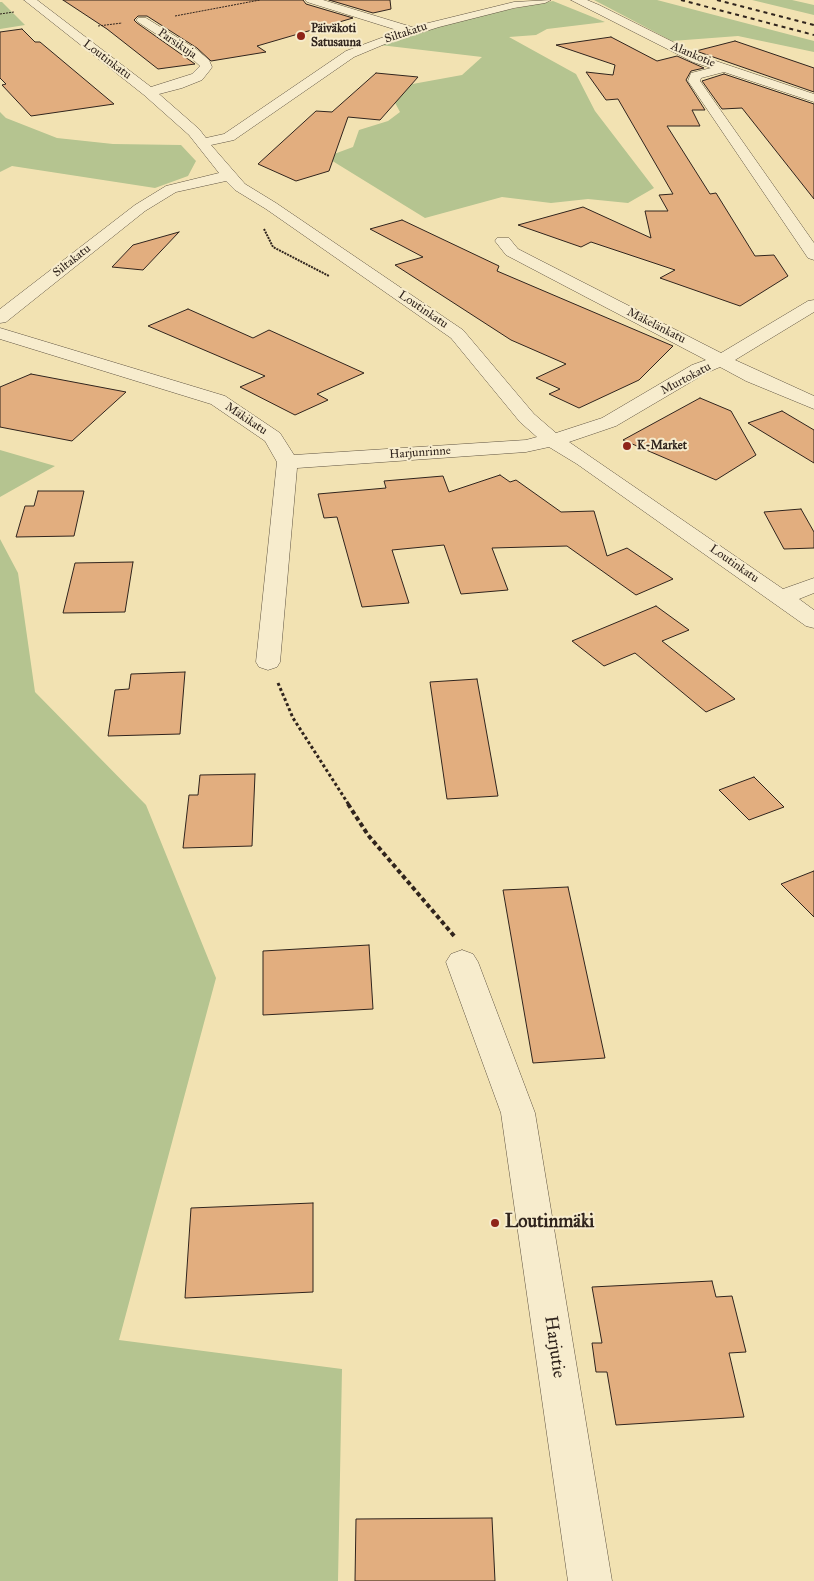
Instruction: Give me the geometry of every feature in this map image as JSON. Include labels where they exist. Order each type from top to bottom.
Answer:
[{"type":"street","points":[[311,0],[412,31]]},
{"type":"street","name":"Siltakatu","points":[[203,143],[229,137],[344,47],[381,41],[505,7],[545,0]]},
{"type":"street","name":"Alankotie","points":[[577,0],[595,7],[697,59],[814,98]]},
{"type":"street","name":"Loutinkatu","points":[[23,6],[149,92],[203,143],[228,176],[249,194],[271,206],[457,334],[527,418],[552,440],[584,460],[814,621]]},
{"type":"street","name":"Parsikuja","points":[[142,20],[192,52],[205,63],[206,67],[197,77],[149,92]]},
{"type":"street","points":[[724,68],[704,72],[696,76],[694,81],[814,255]]},
{"type":"street","name":"Siltakatu","points":[[0,318],[140,208],[171,189],[202,180],[228,176]]},
{"type":"street","name":"Mäkelänkatu","points":[[503,241],[512,252],[753,377],[814,403]]},
{"type":"street","name":"Murtokatu","points":[[552,440],[580,433],[609,422],[699,369],[722,360],[814,305]]},
{"type":"street","name":"Mäkikatu","points":[[0,333],[218,400],[273,438],[287,462]]},
{"type":"street","name":"Harjunrinne","points":[[287,462],[526,446],[552,440]]},
{"type":"street","points":[[268,662],[287,462]]},
{"type":"street","points":[[781,598],[814,585]]},
{"type":"street","name":"Harjutie","points":[[462,962],[518,1113],[590,1581]]},
{"type":"path","points":[[0,14],[23,6]]},
{"type":"path","points":[[268,662],[294,718],[368,835],[455,934],[462,962]]},
{"type":"green space","points":[[594,0],[657,0],[814,41],[814,52],[738,36],[672,41]]},
{"type":"green space","points":[[752,0],[792,0],[814,5],[814,15]]},
{"type":"green space","points":[[553,1],[605,22],[547,29],[536,35],[509,37],[576,74],[595,111],[654,188],[628,203],[588,199],[551,203],[502,197],[425,218],[326,157],[353,147],[359,130],[388,121],[400,112],[393,99],[407,85],[462,75],[482,57],[380,45],[418,32],[496,12]]},
{"type":"green space","points":[[0,2],[2,2],[25,25],[0,29]]},
{"type":"green space","points":[[0,112],[6,118],[57,138],[113,144],[181,145],[196,161],[188,176],[155,188],[12,166],[0,172]]},
{"type":"green space","points":[[0,450],[55,466],[0,497]]},
{"type":"green space","points":[[0,539],[18,573],[35,692],[146,805],[216,978],[119,1340],[342,1369],[338,1581],[0,1581]]},
{"type":"building","points":[[63,0],[303,0],[306,4],[353,18],[257,46],[266,52],[211,61],[197,48],[147,16],[138,16],[134,20],[137,23],[195,64],[158,69],[107,29]]},
{"type":"building","points":[[329,0],[390,0],[391,9],[373,13]]},
{"type":"building","points":[[22,29],[35,42],[40,42],[114,104],[31,116],[2,85],[6,84],[0,78],[0,32]]},
{"type":"building","points":[[611,37],[657,61],[677,56],[704,68],[691,71],[686,80],[705,110],[692,110],[700,126],[667,126],[710,194],[716,193],[755,256],[774,255],[788,276],[740,306],[660,278],[675,270],[591,242],[581,247],[518,225],[583,207],[651,238],[645,211],[668,211],[659,195],[673,194],[618,99],[606,100],[586,72],[613,75],[615,65],[556,45]]},
{"type":"building","points":[[735,41],[814,68],[814,92],[696,51]]},
{"type":"building","points":[[376,73],[418,77],[380,120],[348,117],[329,171],[296,181],[258,164],[316,111],[332,112]]},
{"type":"building","points":[[724,74],[814,104],[814,199],[742,108],[722,109],[702,81]]},
{"type":"building","points":[[402,220],[499,266],[497,271],[673,346],[639,380],[579,408],[549,394],[560,389],[536,378],[566,364],[511,340],[395,265],[423,257],[370,229]]},
{"type":"building","points":[[179,232],[143,270],[112,267],[133,245]]},
{"type":"building","points":[[188,309],[253,338],[269,330],[364,373],[317,394],[328,400],[295,415],[240,387],[265,376],[148,326]]},
{"type":"building","points":[[31,374],[126,392],[72,441],[0,427],[0,387]]},
{"type":"building","points":[[700,398],[731,411],[756,455],[716,480],[623,440]]},
{"type":"building","points":[[782,411],[814,430],[814,463],[748,423]]},
{"type":"building","points":[[500,475],[510,482],[516,480],[561,512],[594,511],[607,556],[627,548],[673,579],[636,595],[567,546],[492,548],[508,590],[461,594],[444,545],[392,550],[409,603],[362,607],[337,517],[324,518],[318,494],[386,488],[384,481],[443,476],[449,492]]},
{"type":"building","points":[[38,491],[84,491],[74,536],[16,537],[25,506],[34,506]]},
{"type":"building","points":[[801,509],[814,532],[814,548],[784,549],[764,512]]},
{"type":"building","points":[[133,562],[125,612],[63,613],[75,563]]},
{"type":"building","points":[[656,606],[689,630],[662,641],[735,699],[706,712],[635,653],[604,666],[572,641]]},
{"type":"building","points":[[185,672],[180,734],[108,736],[115,690],[129,689],[131,674]]},
{"type":"building","points":[[477,679],[498,796],[447,799],[430,682]]},
{"type":"building","points":[[255,774],[252,846],[183,848],[189,795],[198,795],[200,775]]},
{"type":"building","points":[[754,777],[784,807],[749,820],[719,790]]},
{"type":"building","points":[[814,871],[814,917],[781,884]]},
{"type":"building","points":[[568,887],[605,1058],[533,1063],[503,890]]},
{"type":"building","points":[[369,945],[373,1009],[263,1015],[263,951]]},
{"type":"building","points":[[313,1203],[313,1292],[185,1298],[191,1208]]},
{"type":"building","points":[[712,1281],[716,1297],[732,1296],[746,1352],[729,1353],[744,1417],[616,1425],[607,1372],[596,1372],[592,1343],[602,1343],[592,1287]]},
{"type":"building","points":[[492,1518],[495,1581],[355,1581],[356,1519]]},
{"type":"railway","points":[[681,0],[814,35]]},
{"type":"railway","points":[[717,0],[814,25]]},
{"type":"place","name":"Päiväkoti Satusauna","points":[[301,36]]},
{"type":"place","name":"K-Market","points":[[627,446]]},
{"type":"place","name":"Loutinmäki","points":[[495,1223]]}]
